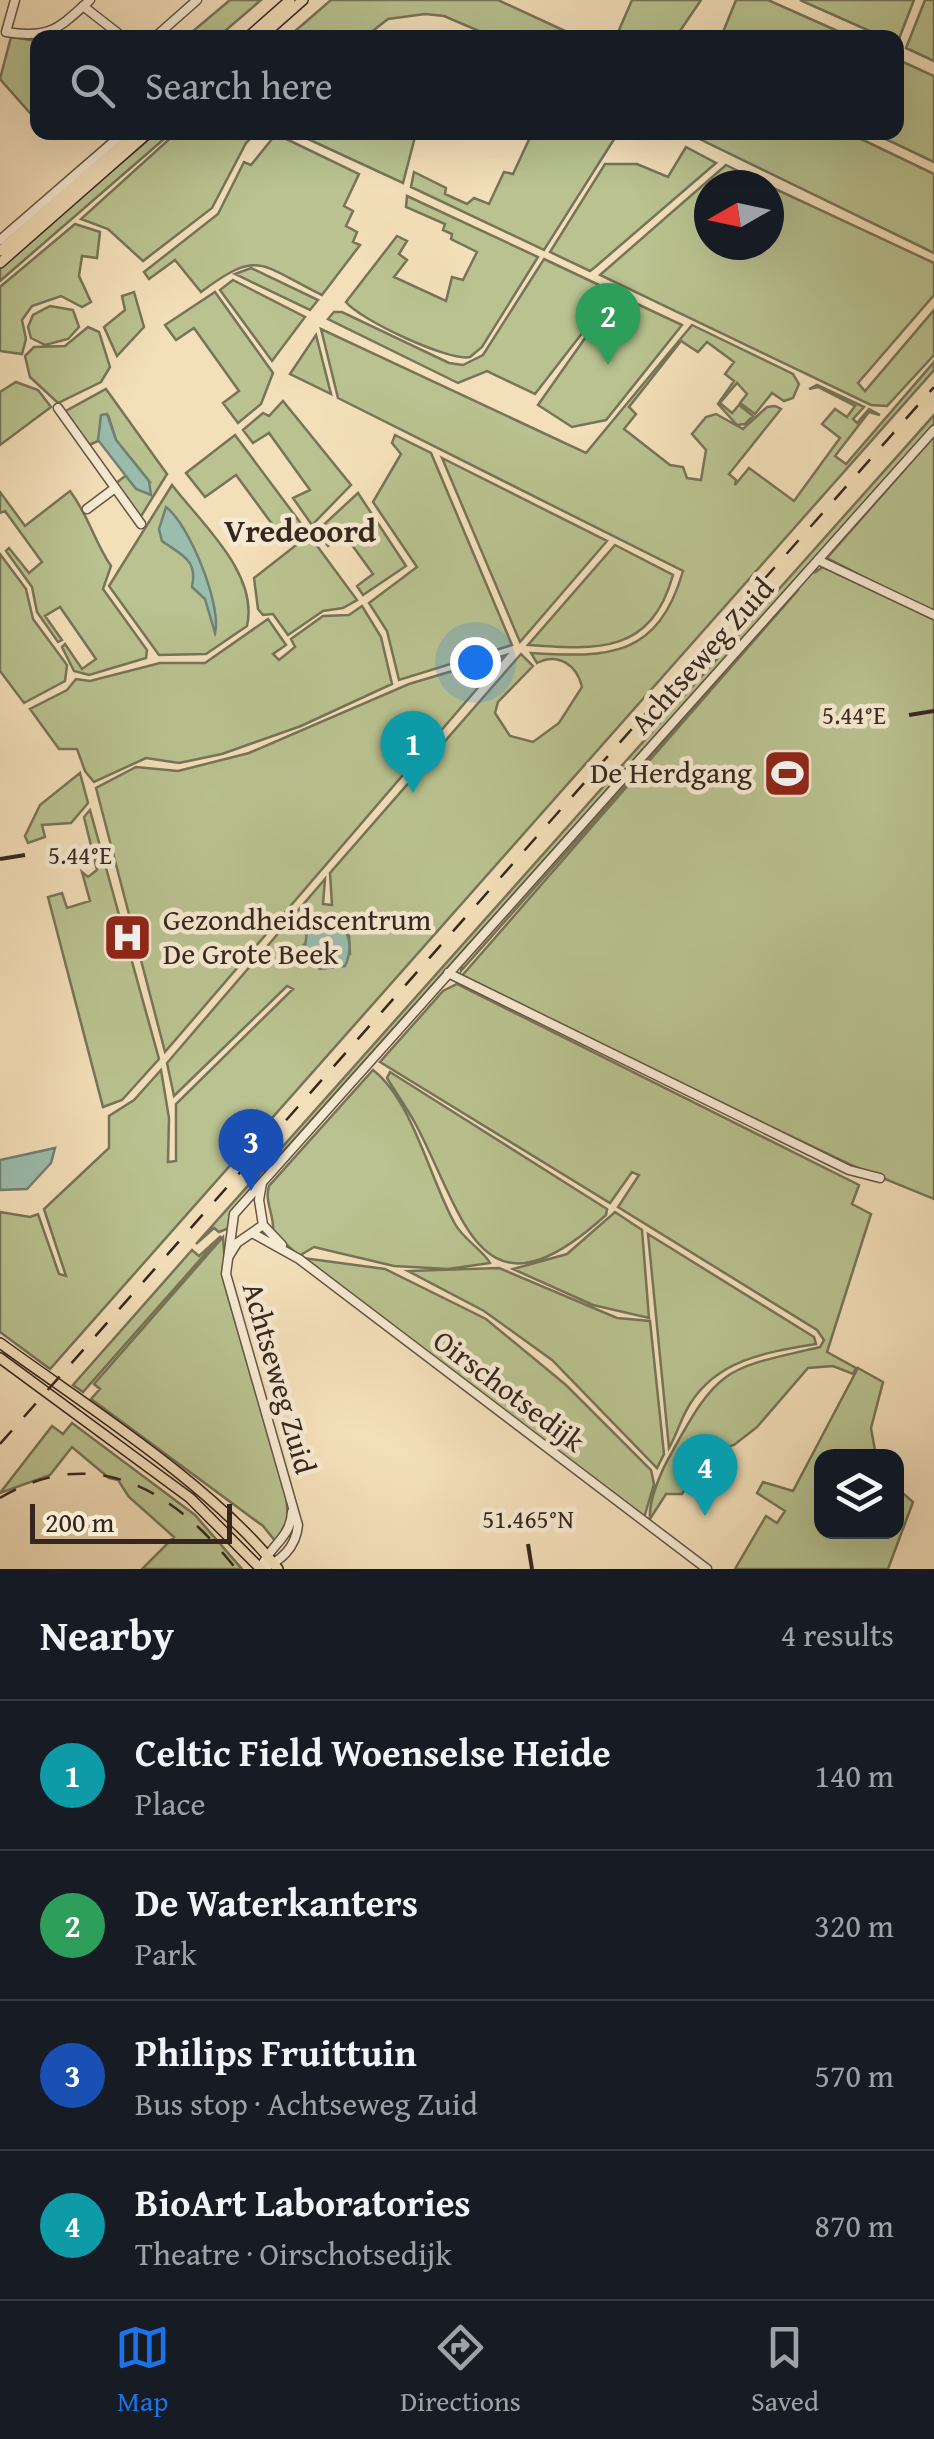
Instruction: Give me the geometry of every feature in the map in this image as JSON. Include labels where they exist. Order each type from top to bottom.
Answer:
[{"type":"main road","points":[[255,30],[290,0]]},
{"type":"main road","points":[[269,30],[303,0]]},
{"type":"main road","points":[[0,250],[127,140]]},
{"type":"main road","points":[[0,263],[140,140]]},
{"type":"main road","points":[[0,1343],[196,1489],[276,1566]]},
{"type":"main road","points":[[0,1358],[190,1498],[261,1569]]},
{"type":"street","points":[[15,0],[6,32],[30,35]]},
{"type":"street","points":[[163,30],[197,0]]},
{"type":"street","points":[[55,30],[87,3],[116,30]]},
{"type":"street","points":[[0,240],[121,140]]},
{"type":"street","points":[[58,408],[140,524]]},
{"type":"street","name":"Achtseweg Zuid","points":[[244,1205],[934,430]]},
{"type":"street","points":[[87,510],[115,488]]},
{"type":"street","points":[[818,560],[934,615]]},
{"type":"street","points":[[448,973],[831,1161],[880,1178]]},
{"type":"street","points":[[260,1210],[244,1205],[234,1214],[234,1227],[250,1235],[263,1224],[260,1210],[264,1180]]},
{"type":"street","name":"Oirschotsedijk","points":[[263,1224],[284,1249],[706,1569]]},
{"type":"street","name":"Achtseweg Zuid","points":[[234,1227],[226,1265],[298,1532],[276,1566]]},
{"type":"street","name":"Achtseweg Zuid","points":[[226,1265],[250,1235]]},
{"type":"street","name":"Oirschotsedijk","points":[[250,1235],[284,1249]]},
{"type":"street","name":"Achtseweg Zuid","points":[[261,1569],[266,1554],[288,1532],[292,1502]]},
{"type":"street","points":[[261,1569],[276,1566]]},
{"type":"green space","points":[[230,0],[261,0],[226,30],[194,30]]},
{"type":"green space","points":[[331,0],[498,0],[563,30],[477,30],[444,16],[425,14],[388,19],[374,30],[296,30]]},
{"type":"green space","points":[[632,0],[701,0],[681,30],[619,30]]},
{"type":"green space","points":[[736,0],[768,0],[835,30],[724,30]]},
{"type":"green space","points":[[800,0],[914,0],[902,30],[867,30]]},
{"type":"green space","points":[[925,0],[934,0],[934,61],[906,48]]},
{"type":"green space","points":[[11,37],[30,40],[30,113],[0,79]]},
{"type":"green space","points":[[904,62],[934,76],[934,162],[888,140],[904,140]]},
{"type":"green space","points":[[148,140],[163,140],[0,281],[0,267]]},
{"type":"green space","points":[[168,140],[249,140],[212,208],[143,261],[108,229],[81,219]]},
{"type":"green space","points":[[271,140],[288,140],[359,174],[344,206],[353,211],[346,226],[357,232],[353,242],[360,245],[322,295],[260,266],[236,270],[201,292],[175,260],[149,279],[144,272],[218,214],[244,162],[251,165]]},
{"type":"green space","points":[[310,140],[414,140],[403,183]]},
{"type":"green space","points":[[529,140],[614,140],[544,250],[411,187],[414,172],[467,204],[474,198],[489,204],[504,172],[513,174]]},
{"type":"green space","points":[[701,140],[863,140],[934,174],[934,253],[784,180],[784,170],[763,170]]},
{"type":"green space","points":[[686,147],[716,163],[708,170],[694,170],[694,182],[590,271],[550,252],[605,164],[637,164],[668,177]]},
{"type":"green space","points":[[694,193],[694,260],[784,260],[784,193],[934,263],[934,295],[858,383],[865,391],[934,310],[934,355],[887,406],[871,405],[600,275]]},
{"type":"green space","points":[[407,196],[538,257],[482,347],[470,357],[444,353],[405,338],[346,302],[397,236],[407,241],[399,254],[407,260],[394,277],[446,301],[452,277],[463,280],[477,252],[451,239],[452,234],[443,230],[445,224],[406,207]]},
{"type":"green space","points":[[75,224],[100,232],[97,258],[82,256],[79,276],[91,302],[82,307],[61,296],[32,306],[22,320],[26,339],[22,354],[0,351],[0,287]]},
{"type":"green space","points":[[544,259],[614,292],[535,394],[487,371],[458,383],[328,319],[334,312],[342,312],[449,363],[463,365],[483,355]]},
{"type":"green space","points":[[251,268],[318,300],[310,310],[235,274]]},
{"type":"green space","points":[[233,280],[305,317],[272,361],[220,290]]},
{"type":"green space","points":[[134,292],[144,327],[117,356],[104,327],[125,310],[122,296]]},
{"type":"green space","points":[[215,292],[273,373],[261,404],[238,423],[223,403],[239,391],[194,328],[176,340],[165,325]]},
{"type":"green space","points":[[616,294],[682,325],[606,420],[572,427],[538,405]]},
{"type":"green space","points":[[50,306],[73,310],[79,327],[68,339],[45,345],[31,338],[28,327],[33,315]]},
{"type":"green space","points":[[692,325],[793,374],[799,384],[793,398],[784,401],[772,393],[755,414],[740,403],[747,394],[737,383],[720,403],[732,413],[739,405],[753,416],[745,424],[737,425],[718,404],[734,381],[725,374],[734,362],[707,342],[698,352],[681,341],[629,407],[636,414],[624,429],[670,465],[683,467],[687,478],[701,480],[706,450],[692,434],[706,417],[716,414],[743,429],[767,407],[775,406],[781,409],[729,474],[736,480],[735,485],[749,468],[794,501],[840,438],[822,424],[835,409],[847,417],[855,406],[818,387],[809,389],[817,385],[864,407],[853,419],[857,423],[869,409],[880,415],[869,412],[835,456],[846,464],[934,362],[934,370],[50,1369],[0,1332],[0,1212],[30,1217],[38,1214],[59,1274],[66,1276],[44,1209],[109,1148],[109,1116],[134,1100],[161,1070],[169,1118],[168,1162],[176,1161],[176,1104],[293,989],[287,986],[174,1096],[167,1063],[325,879],[323,904],[332,905],[330,873],[521,654],[533,666],[498,702],[495,713],[510,736],[533,742],[559,723],[582,687],[576,672],[566,663],[552,659],[537,663],[531,653],[585,654],[627,646],[660,621],[683,571],[338,398],[321,329],[586,453]],"holes":[[[329,917],[349,936],[350,954],[309,962],[303,946]]]},
{"type":"green space","points":[[88,327],[99,332],[110,367],[101,382],[58,403],[30,377],[25,356],[34,347],[65,346]]},
{"type":"green space","points":[[316,335],[331,394],[290,374]]},
{"type":"green space","points":[[16,382],[38,390],[51,407],[0,445],[0,392]]},
{"type":"green space","points":[[106,389],[167,474],[140,518],[115,484],[125,476],[149,481],[116,440],[109,418],[98,441],[87,446],[64,412]]},
{"type":"green space","points":[[283,401],[351,485],[312,525],[293,498],[310,490],[269,433],[253,443],[243,430],[263,413],[269,416]]},
{"type":"green space","points":[[934,415],[934,424],[264,1173],[229,1228],[219,1232],[214,1228],[196,1244]]},
{"type":"green space","points":[[235,435],[305,529],[286,543],[236,475],[205,497],[186,473]]},
{"type":"green space","points":[[395,435],[431,453],[512,645],[399,680],[387,631],[369,603],[417,567],[373,502],[401,454],[392,443]]},
{"type":"green space","points":[[934,436],[934,613],[827,558]]},
{"type":"green space","points":[[442,458],[607,541],[520,642]]},
{"type":"green space","points":[[172,485],[225,551],[245,588],[247,626],[206,654],[159,655],[109,586]]},
{"type":"green space","points":[[70,491],[111,566],[103,589],[147,650],[146,658],[89,675],[74,671],[62,647],[65,644],[82,669],[96,659],[60,607],[45,616],[62,640],[58,642],[37,612],[32,587],[6,551],[9,548],[29,573],[42,562],[5,511],[0,513],[0,492],[25,526]]},
{"type":"green space","points":[[358,493],[406,566],[363,595],[357,586],[373,574],[344,534],[328,546],[317,531]]},
{"type":"green space","points":[[309,535],[357,600],[343,608],[323,611],[288,635],[273,614],[263,615],[258,609],[254,578]]},
{"type":"green space","points":[[615,545],[673,575],[651,620],[618,642],[599,646],[528,645]]},
{"type":"green space","points":[[0,554],[26,589],[33,619],[67,665],[65,681],[24,703],[0,671]]},
{"type":"green space","name":"De Herdgang","points":[[818,566],[814,573],[823,567],[934,619],[934,1199],[851,1165],[460,978],[799,589],[461,971],[462,963]]},
{"type":"green space","points":[[362,606],[381,637],[392,684],[301,726],[222,754],[179,763],[146,758],[94,782],[77,749],[59,749],[30,709],[67,690],[76,679],[90,681],[160,663],[205,663],[268,619],[286,645],[273,654],[279,660],[295,647],[291,639],[323,616],[349,615]]},
{"type":"green space","points":[[506,655],[165,1052],[96,788],[136,767],[178,771],[249,753],[409,684]]},
{"type":"green space","points":[[80,773],[88,803],[71,823],[42,825],[45,837],[28,843],[25,836],[40,805]]},
{"type":"green space","points":[[90,810],[159,1059],[122,1100],[103,1107],[48,897],[62,893],[67,908],[90,901],[82,872],[88,877],[97,870],[84,817]]},
{"type":"green space","points":[[457,984],[859,1185],[852,1204],[871,1214],[827,1352],[856,1368],[853,1374],[833,1366],[808,1368],[757,1427],[734,1445],[709,1453],[682,1494],[666,1494],[650,1519],[653,1495],[663,1469],[714,1387],[744,1367],[820,1347],[824,1340],[817,1330],[618,1207],[639,1175],[632,1172],[610,1203],[380,1062],[443,991]]},
{"type":"green space","points":[[373,1070],[387,1084],[410,1121],[455,1224],[490,1263],[448,1269],[394,1266],[314,1247],[299,1256],[273,1232],[269,1186]]},
{"type":"green space","points":[[390,1072],[607,1209],[606,1215],[563,1248],[530,1262],[503,1261],[482,1247],[464,1223],[415,1123],[387,1078]]},
{"type":"green space","points":[[615,1212],[642,1230],[649,1318],[593,1305],[513,1269],[567,1254]]},
{"type":"green space","points":[[648,1234],[814,1337],[816,1344],[746,1360],[715,1377],[690,1404],[669,1448]]},
{"type":"green space","points":[[221,1236],[83,1392],[73,1385],[192,1250],[199,1256]]},
{"type":"green space","points":[[223,1237],[227,1292],[286,1494],[288,1519],[276,1542],[263,1526],[91,1399],[100,1389],[94,1384]]},
{"type":"green space","points":[[303,1258],[385,1269],[486,1319],[566,1385],[651,1470],[654,1484],[644,1518]]},
{"type":"green space","points":[[499,1268],[617,1318],[650,1321],[664,1454],[657,1468],[552,1360],[484,1311],[408,1271]]},
{"type":"green space","points":[[858,1368],[883,1382],[871,1428],[875,1449],[815,1449]]},
{"type":"green space","points":[[72,1423],[195,1515],[242,1569],[142,1569],[174,1537],[129,1497],[118,1480],[109,1478],[72,1447],[50,1475],[0,1493],[52,1426],[63,1434]]},
{"type":"green space","points":[[814,1451],[814,1539],[899,1539],[888,1569],[735,1569],[766,1516],[777,1523],[785,1511],[757,1493],[763,1482],[793,1491]]},
{"type":"green space","points":[[904,1494],[913,1502],[904,1526]]},
{"type":"shaded area","points":[[107,414],[116,440],[149,481],[151,495],[136,489],[98,440],[101,415]]},
{"type":"shaded area","points":[[166,507],[184,530],[202,566],[214,604],[215,633],[205,599],[192,587],[190,564],[162,541],[159,529]]},
{"type":"shaded area","points":[[323,916],[344,928],[349,942],[345,966],[320,969],[304,954],[307,932]]},
{"type":"shaded area","points":[[55,1148],[51,1163],[27,1189],[0,1190],[0,1160]]},
{"type":"railway","points":[[0,1444],[934,387]]},
{"type":"railway","points":[[0,1498],[35,1482],[69,1474],[101,1475],[132,1483],[187,1517],[236,1569]]},
{"type":"place","name":"De Waterkanters","points":[[608,365]]},
{"type":"place","name":"De Herdgang","points":[[787,773]]},
{"type":"place","name":"Celtic Field Woenselse Heide","points":[[413,793]]},
{"type":"place","name":"Gezondheidscentrum De Grote Beek","points":[[128,937]]},
{"type":"place","name":"Philips Fruittuin","points":[[251,1191]]},
{"type":"place","name":"BioArt Laboratories","points":[[705,1516]]},
{"type":"district","name":"Vredeoord","points":[[300,531]]}]
